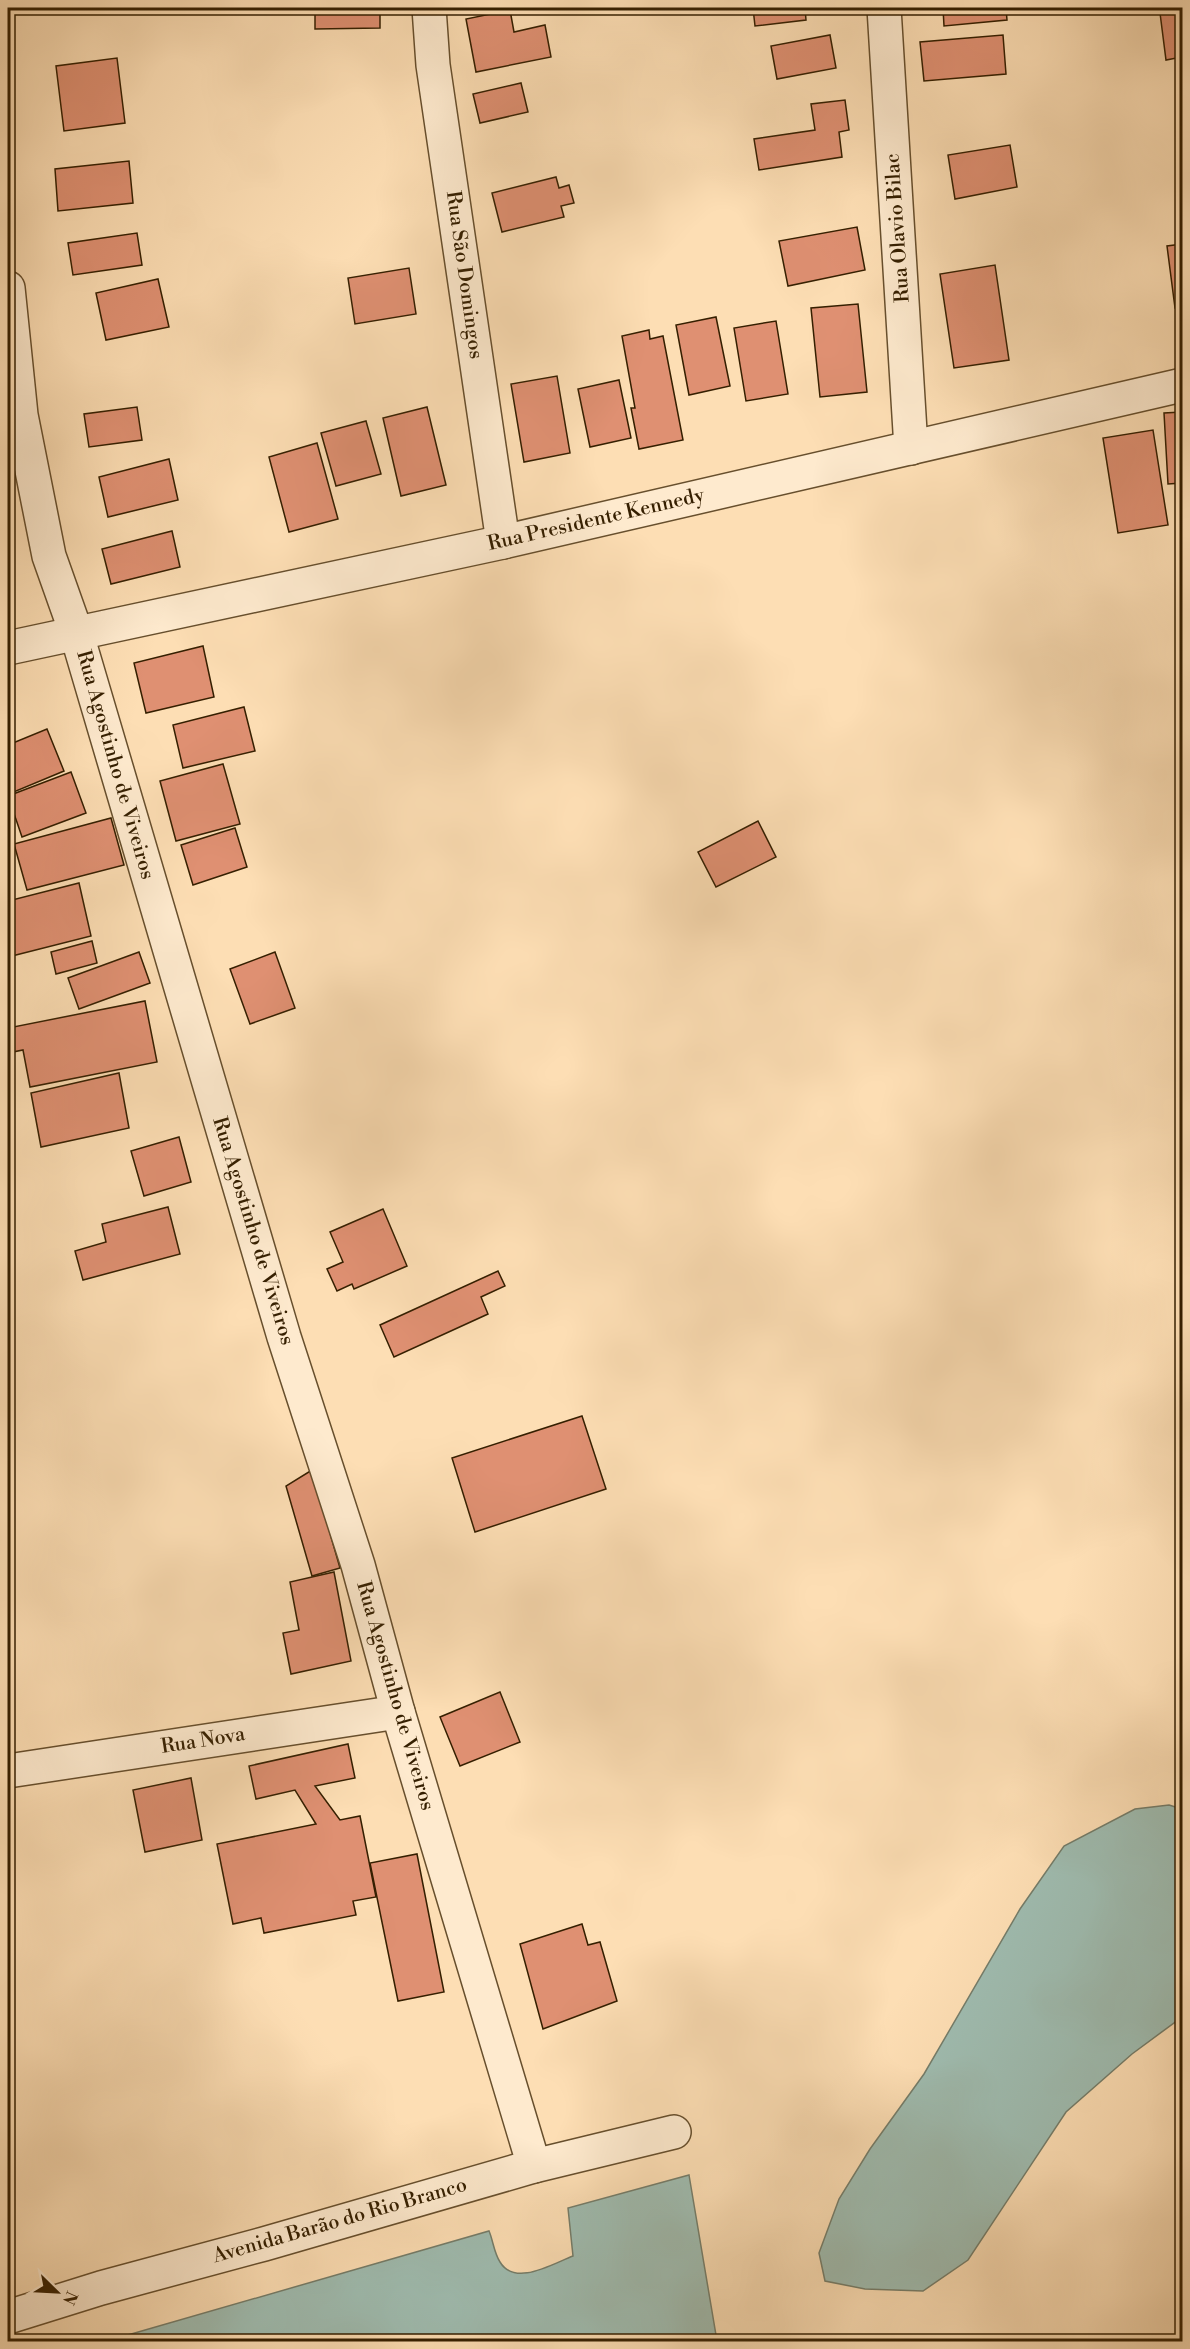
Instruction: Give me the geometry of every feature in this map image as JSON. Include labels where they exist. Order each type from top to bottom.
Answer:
[{"type":"street","name":"Rua São Domingos","points":[[429,8],[434,65],[503,542]]},
{"type":"street","name":"Rua Olavio Bilac","points":[[884,8],[911,448]]},
{"type":"street","name":"Rua Agostinho de Viveiros","points":[[8,288],[21,415],[49,556],[76,635],[284,1337],[358,1565],[398,1712],[534,2166]]},
{"type":"street","name":"Rua Presidente Kennedy","points":[[8,648],[503,542],[1182,385]]},
{"type":"street","name":"Rua Nova","points":[[8,1771],[398,1712]]},
{"type":"street","name":"Avenida Barão do Rio Branco","points":[[8,2317],[101,2288],[264,2244],[534,2166],[674,2132]]},
{"type":"shaded area","points":[[1169,1805],[1182,1809],[1182,2017],[1132,2054],[1066,2112],[968,2260],[923,2291],[865,2289],[825,2281],[819,2253],[839,2199],[870,2149],[924,2074],[1020,1909],[1064,1846],[1135,1809]]},
{"type":"shaded area","points":[[689,2175],[717,2341],[107,2341],[489,2231],[498,2258],[507,2269],[515,2273],[524,2273],[545,2268],[573,2256],[568,2208]]},
{"type":"building","points":[[315,8],[380,8],[380,28],[315,29]]},
{"type":"building","points":[[753,8],[805,8],[806,20],[755,26]]},
{"type":"building","points":[[943,8],[1006,8],[1007,20],[944,26]]},
{"type":"building","points":[[510,10],[514,32],[545,25],[551,57],[476,72],[466,19]]},
{"type":"building","points":[[1182,10],[1182,57],[1166,60],[1160,13]]},
{"type":"building","points":[[830,35],[836,68],[777,79],[771,46]]},
{"type":"building","points":[[1003,35],[1006,74],[924,81],[920,42]]},
{"type":"building","points":[[117,58],[125,123],[64,131],[56,66]]},
{"type":"building","points":[[521,83],[528,112],[480,123],[473,94]]},
{"type":"building","points":[[845,100],[849,130],[839,132],[842,157],[759,170],[754,139],[815,130],[811,104]]},
{"type":"building","points":[[1010,145],[1017,187],[955,199],[948,155]]},
{"type":"building","points":[[129,161],[133,203],[58,211],[55,169]]},
{"type":"building","points":[[556,177],[559,188],[569,185],[574,203],[561,206],[564,217],[502,232],[492,193]]},
{"type":"building","points":[[857,227],[865,270],[788,286],[779,241]]},
{"type":"building","points":[[137,233],[142,265],[73,275],[68,243]]},
{"type":"building","points":[[1182,244],[1182,307],[1175,308],[1167,246]]},
{"type":"building","points":[[995,265],[1009,360],[954,368],[940,274]]},
{"type":"building","points":[[409,268],[416,314],[355,324],[348,278]]},
{"type":"building","points":[[158,279],[169,327],[106,340],[96,293]]},
{"type":"building","points":[[858,304],[867,392],[820,397],[811,308]]},
{"type":"building","points":[[716,317],[730,386],[689,395],[676,325]]},
{"type":"building","points":[[776,321],[788,394],[746,401],[734,328]]},
{"type":"building","points":[[649,330],[650,339],[663,336],[683,440],[639,449],[631,408],[635,408],[622,336]]},
{"type":"building","points":[[557,376],[570,453],[524,462],[511,384]]},
{"type":"building","points":[[619,380],[631,438],[590,447],[578,389]]},
{"type":"building","points":[[137,407],[142,440],[89,447],[84,414]]},
{"type":"building","points":[[427,407],[446,485],[401,496],[383,418]]},
{"type":"building","points":[[1182,412],[1182,483],[1168,484],[1164,413]]},
{"type":"building","points":[[366,421],[381,474],[336,486],[321,433]]},
{"type":"building","points":[[1153,430],[1168,525],[1118,533],[1103,438]]},
{"type":"building","points":[[8,440],[13,494],[8,495]]},
{"type":"building","points":[[317,443],[338,519],[289,532],[269,457]]},
{"type":"building","points":[[169,459],[178,500],[108,517],[99,477]]},
{"type":"building","points":[[172,531],[180,567],[111,584],[102,549]]},
{"type":"building","points":[[203,646],[214,697],[146,713],[134,663]]},
{"type":"building","points":[[244,707],[255,751],[183,768],[173,725]]},
{"type":"building","points":[[47,729],[64,771],[9,794],[8,745]]},
{"type":"building","points":[[223,764],[240,824],[176,841],[160,781]]},
{"type":"building","points":[[71,772],[86,813],[22,837],[8,796]]},
{"type":"building","points":[[111,818],[124,865],[27,890],[14,844]]},
{"type":"building","points":[[758,821],[776,857],[716,887],[698,852]]},
{"type":"building","points":[[235,828],[247,867],[193,885],[181,845]]},
{"type":"building","points":[[79,883],[91,936],[8,957],[8,901]]},
{"type":"building","points":[[92,941],[97,963],[56,974],[51,952]]},
{"type":"building","points":[[139,952],[150,983],[79,1009],[68,978]]},
{"type":"building","points":[[275,952],[295,1008],[250,1024],[230,969]]},
{"type":"building","points":[[145,1001],[157,1062],[30,1087],[23,1050],[8,1053],[8,1028]]},
{"type":"building","points":[[119,1073],[129,1128],[41,1147],[31,1093]]},
{"type":"building","points":[[179,1137],[191,1182],[144,1196],[131,1151]]},
{"type":"building","points":[[168,1207],[180,1254],[83,1280],[75,1251],[106,1242],[102,1224]]},
{"type":"building","points":[[383,1209],[407,1266],[354,1289],[352,1284],[337,1291],[327,1269],[343,1262],[330,1232]]},
{"type":"building","points":[[498,1271],[505,1286],[481,1297],[488,1314],[394,1357],[380,1325]]},
{"type":"building","points":[[582,1416],[606,1489],[475,1532],[452,1458]]},
{"type":"building","points":[[312,1470],[340,1568],[312,1576],[286,1486]]},
{"type":"building","points":[[334,1572],[351,1661],[291,1674],[283,1633],[299,1630],[290,1582]]},
{"type":"building","points":[[500,1692],[520,1742],[460,1766],[440,1717]]},
{"type":"building","points":[[348,1744],[355,1778],[315,1786],[340,1820],[360,1816],[376,1897],[353,1901],[356,1915],[264,1933],[261,1918],[233,1924],[217,1844],[316,1824],[295,1790],[256,1799],[249,1766]]},
{"type":"building","points":[[191,1778],[202,1840],[145,1852],[133,1790]]},
{"type":"building","points":[[417,1854],[444,1992],[398,2001],[370,1863]]},
{"type":"building","points":[[582,1924],[588,1945],[600,1942],[617,2001],[543,2029],[520,1944]]}]
